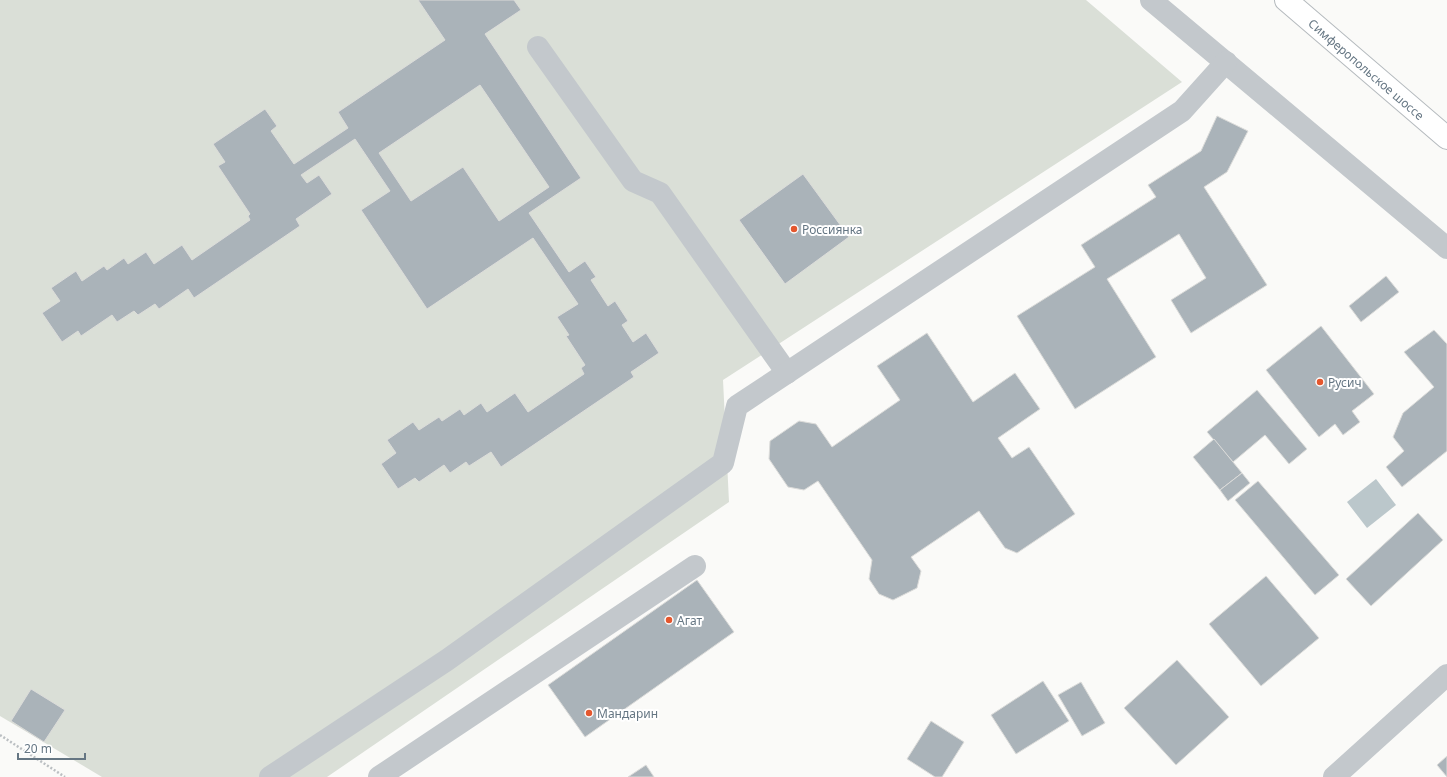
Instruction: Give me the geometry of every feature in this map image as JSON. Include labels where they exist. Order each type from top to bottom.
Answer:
[{"type":"main road","name":"Симферопольское шоссе","points":[[1286,0],[1447,138]]},
{"type":"lane","points":[[1151,0],[1447,248]]},
{"type":"lane","points":[[538,47],[633,181],[660,193],[788,373]]},
{"type":"lane","points":[[270,777],[447,660],[723,463],[737,406],[1182,111],[1226,62]]},
{"type":"lane","points":[[379,777],[695,566]]},
{"type":"lane","points":[[1334,777],[1447,675]]},
{"type":"path","points":[[0,736],[65,777]]},
{"type":"shaded area","points":[[0,0],[1086,0],[1182,82],[723,380],[729,502],[327,777],[102,777],[0,716]]},
{"type":"shaded area","points":[[1376,479],[1396,505],[1367,528],[1347,502]]},
{"type":"building","points":[[418,0],[514,0],[521,10],[485,34],[581,178],[529,213],[569,272],[585,261],[596,277],[591,280],[608,306],[615,301],[628,321],[622,325],[633,342],[646,333],[659,353],[631,372],[634,377],[501,467],[491,452],[469,466],[466,462],[450,473],[444,465],[419,482],[415,478],[398,489],[381,464],[396,453],[387,440],[413,422],[419,430],[439,417],[442,421],[460,409],[464,415],[481,403],[487,412],[515,393],[528,412],[584,374],[581,368],[585,365],[566,336],[569,335],[557,317],[578,304],[533,238],[427,309],[361,210],[390,191],[355,139],[301,175],[307,183],[319,175],[332,194],[296,219],[300,226],[194,298],[188,289],[159,309],[155,304],[138,315],[134,311],[117,322],[112,315],[81,336],[78,331],[62,342],[42,313],[60,301],[51,288],[76,271],[82,281],[104,266],[107,270],[124,258],[128,264],[146,252],[154,264],[182,245],[192,260],[250,220],[248,216],[250,214],[218,166],[225,162],[213,144],[265,109],[277,126],[271,131],[294,164],[348,128],[338,112],[445,40]],"holes":[[[480,85],[549,187],[499,221],[463,167],[411,201],[379,153]]]},
{"type":"building","points":[[1217,116],[1248,131],[1227,172],[1204,187],[1267,285],[1191,333],[1171,300],[1206,278],[1179,234],[1107,279],[1156,357],[1075,409],[1017,316],[1095,267],[1081,245],[1156,197],[1148,185],[1201,151]]},
{"type":"building","name":"Россиянка","points":[[803,174],[849,237],[785,284],[739,220]]},
{"type":"building","points":[[1386,276],[1399,292],[1361,322],[1349,306]]},
{"type":"building","name":"Русич","points":[[1321,326],[1374,394],[1352,411],[1360,422],[1343,435],[1335,424],[1319,437],[1266,370]]},
{"type":"building","points":[[1434,330],[1447,344],[1447,451],[1402,487],[1386,467],[1404,451],[1393,437],[1403,413],[1434,387],[1404,352]]},
{"type":"building","points":[[927,333],[973,402],[1015,373],[1040,409],[998,438],[1012,458],[1029,447],[1075,514],[1017,553],[1005,548],[979,511],[911,557],[921,571],[917,588],[893,600],[879,594],[869,579],[872,560],[818,481],[804,490],[788,487],[769,459],[770,441],[799,421],[816,424],[832,447],[900,400],[877,366]]},
{"type":"building","points":[[1257,390],[1307,449],[1289,464],[1265,435],[1233,462],[1207,432]]},
{"type":"building","points":[[1214,439],[1242,473],[1220,490],[1193,457]]},
{"type":"building","points":[[1242,473],[1250,483],[1228,501],[1220,490]]},
{"type":"building","points":[[1258,481],[1339,575],[1315,595],[1235,500]]},
{"type":"building","points":[[1418,513],[1443,540],[1371,606],[1346,579]]},
{"type":"building","points":[[1266,576],[1319,638],[1261,686],[1209,624]]},
{"type":"building","points":[[697,580],[734,632],[585,737],[548,685]]},
{"type":"building","points":[[1177,660],[1229,717],[1176,765],[1124,708]]},
{"type":"building","points":[[1043,681],[1069,721],[1016,754],[991,715]]},
{"type":"building","points":[[1081,682],[1105,723],[1082,736],[1058,695]]},
{"type":"building","points":[[31,689],[65,710],[44,742],[11,721]]},
{"type":"building","points":[[931,721],[964,742],[942,777],[935,777],[907,759]]},
{"type":"building","points":[[1447,756],[1447,777],[1437,765]]},
{"type":"building","points":[[646,765],[654,777],[628,777]]},
{"type":"place","name":"Россиянка","points":[[794,229]]},
{"type":"place","name":"Русич","points":[[1320,382]]},
{"type":"place","name":"Агат","points":[[669,620]]},
{"type":"place","name":"Мандарин","points":[[589,713]]}]
